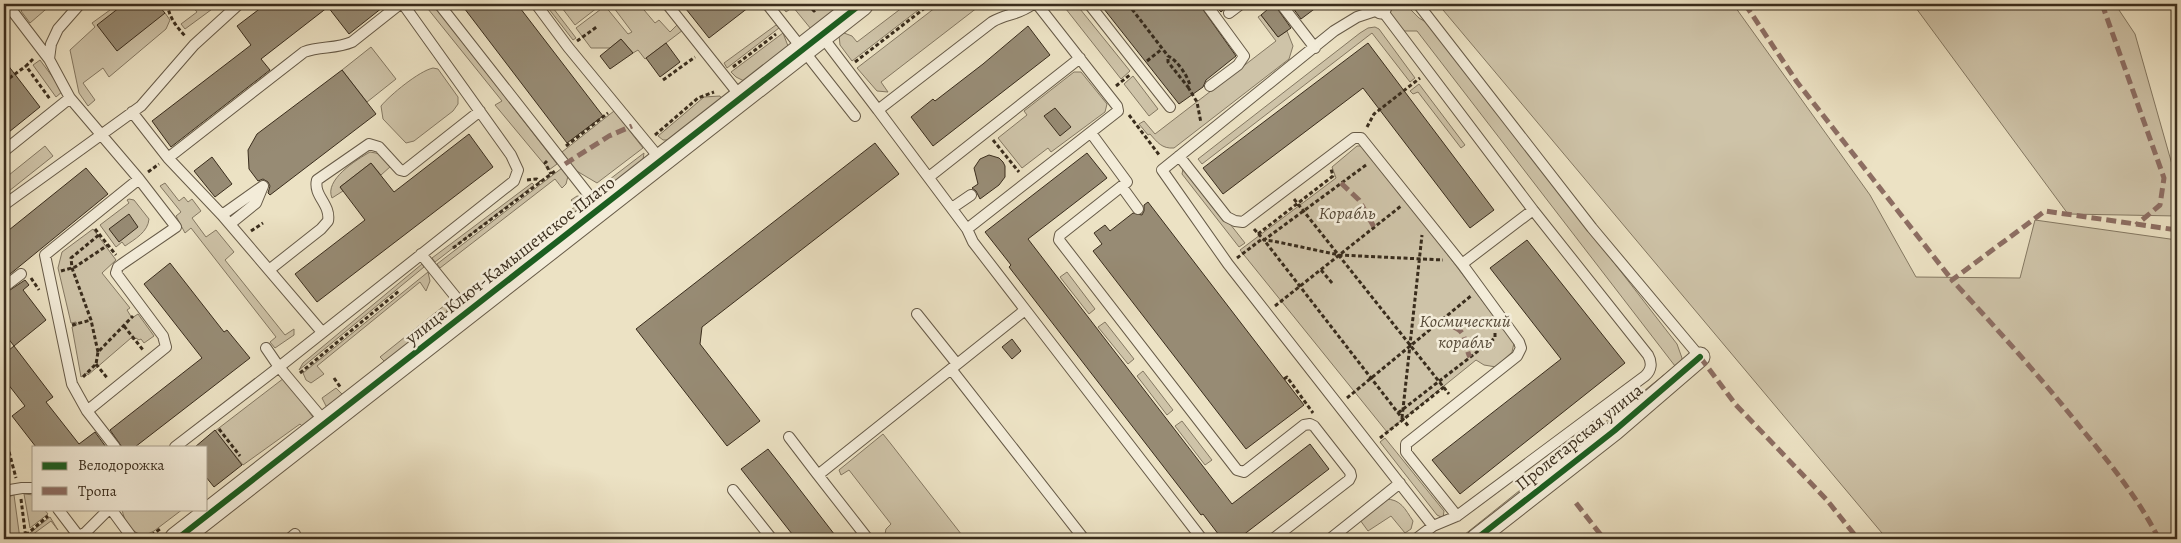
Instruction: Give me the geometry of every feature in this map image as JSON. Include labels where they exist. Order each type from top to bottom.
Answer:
[{"type":"street","name":"улица Ключ-Камышенское Плато","points":[[188,533],[466,311],[600,208],[654,153],[730,84],[812,42],[861,4]]},
{"type":"street","name":"Пролетарская улица","points":[[1476,539],[1614,431],[1700,357]]},
{"type":"lane","points":[[7,4],[46,55],[70,98],[139,179],[176,227],[122,264],[116,273],[166,342],[165,349],[87,411]]},
{"type":"lane","points":[[46,55],[58,29],[80,4]]},
{"type":"lane","points":[[4,205],[141,106],[194,46],[239,4]]},
{"type":"lane","points":[[168,158],[304,52],[315,48],[343,46],[352,42],[402,4],[480,111],[513,158],[517,167],[517,176],[513,182],[280,367],[176,446]]},
{"type":"lane","points":[[440,4],[600,208]]},
{"type":"lane","points":[[536,4],[568,47],[654,153]]},
{"type":"lane","points":[[667,4],[730,84]]},
{"type":"lane","points":[[768,4],[786,26],[812,42],[846,68],[967,228],[972,242],[1202,539]]},
{"type":"lane","points":[[878,110],[992,22],[1019,13],[1033,4]]},
{"type":"lane","points":[[967,228],[1118,111],[1117,106],[1037,4]]},
{"type":"lane","points":[[1089,4],[1170,107]]},
{"type":"lane","points":[[1206,4],[1244,56],[1238,65],[1210,86]]},
{"type":"lane","points":[[1229,13],[1241,4]]},
{"type":"lane","points":[[1282,4],[1315,48]]},
{"type":"lane","points":[[1418,4],[1592,228],[1700,357]]},
{"type":"lane","points":[[1416,539],[1433,526],[1457,516],[1645,376],[1650,369],[1650,362],[1648,355],[1533,210],[1378,7],[1334,31],[1167,164],[1162,172],[1228,264],[1433,526]]},
{"type":"lane","points":[[812,42],[854,116]]},
{"type":"lane","points":[[928,177],[1080,58]]},
{"type":"lane","points":[[4,151],[70,98]]},
{"type":"lane","points":[[269,270],[328,221],[327,208],[316,188],[316,180],[369,144],[379,147],[400,170],[404,171],[480,111]]},
{"type":"lane","points":[[132,112],[168,158],[230,224],[322,332]]},
{"type":"lane","points":[[1091,133],[1127,180],[1126,184],[1060,235],[1059,240],[1237,470],[1244,472],[1304,425],[1310,424],[1314,426],[1351,476],[1273,539]]},
{"type":"lane","points":[[1179,156],[1230,219],[1239,222],[1247,220],[1354,138],[1361,138],[1462,264],[1519,342],[1520,349],[1517,356],[1406,444],[1407,454],[1457,516]]},
{"type":"lane","points":[[115,446],[87,411],[72,384],[58,326],[45,255],[139,179]]},
{"type":"lane","points":[[222,215],[263,186],[256,202],[230,224]]},
{"type":"lane","points":[[1122,188],[1138,209]]},
{"type":"lane","points":[[952,208],[971,196]]},
{"type":"lane","points":[[1462,264],[1533,210]]},
{"type":"lane","points":[[421,254],[466,311]]},
{"type":"lane","points":[[4,287],[21,274]]},
{"type":"lane","points":[[818,475],[1025,310]]},
{"type":"lane","points":[[917,314],[954,367],[1084,539]]},
{"type":"lane","points":[[266,348],[326,423]]},
{"type":"lane","points":[[788,437],[868,539]]},
{"type":"lane","points":[[1330,539],[1400,483]]},
{"type":"lane","points":[[4,491],[32,488]]},
{"type":"lane","points":[[734,490],[772,539]]},
{"type":"lane","points":[[59,510],[77,534],[83,535],[109,510]]},
{"type":"lane","points":[[111,510],[133,539]]},
{"type":"path","points":[[168,4],[174,24],[194,46]]},
{"type":"path","points":[[808,4],[814,11],[823,4]]},
{"type":"path","points":[[846,68],[930,4]]},
{"type":"path","points":[[1128,4],[1168,56],[1168,62],[1188,87],[1197,102],[1204,136]]},
{"type":"path","points":[[568,47],[598,26]]},
{"type":"path","points":[[654,153],[657,133],[698,98],[711,94],[730,84],[786,26]]},
{"type":"path","points":[[663,80],[703,51]]},
{"type":"path","points":[[4,82],[26,66],[46,55]]},
{"type":"path","points":[[26,66],[57,109]]},
{"type":"path","points":[[1361,138],[1374,114],[1428,71]]},
{"type":"path","points":[[556,154],[616,106]]},
{"type":"path","points":[[1118,111],[1126,112],[1167,164]]},
{"type":"path","points":[[987,131],[1027,183]]},
{"type":"path","points":[[139,179],[168,158]]},
{"type":"path","points":[[1258,234],[1333,176],[1328,158]]},
{"type":"path","points":[[1240,255],[1366,165],[1371,167]]},
{"type":"path","points":[[1287,190],[1444,387],[1456,405]]},
{"type":"path","points":[[1266,313],[1410,198]]},
{"type":"path","points":[[1400,206],[1406,213]]},
{"type":"path","points":[[1247,220],[1416,436]]},
{"type":"path","points":[[89,221],[122,264]]},
{"type":"path","points":[[1403,419],[1422,235],[1429,222]]},
{"type":"path","points":[[1417,228],[1427,241]]},
{"type":"path","points":[[72,384],[87,374],[96,364],[98,352],[91,320],[72,268],[71,258],[100,234]]},
{"type":"path","points":[[1263,240],[1339,255],[1441,260],[1462,264]]},
{"type":"path","points":[[48,274],[72,268],[108,245]]},
{"type":"path","points":[[1437,254],[1447,268]]},
{"type":"path","points":[[1321,270],[1333,284]]},
{"type":"path","points":[[1464,289],[1474,304]]},
{"type":"path","points":[[1339,405],[1480,289]]},
{"type":"path","points":[[98,352],[142,308]]},
{"type":"path","points":[[58,326],[91,320]]},
{"type":"path","points":[[124,326],[152,360]]},
{"type":"path","points":[[1398,413],[1495,338],[1496,333],[1490,326]]},
{"type":"path","points":[[96,364],[116,389]]},
{"type":"path","points":[[1284,379],[1287,377],[1315,414],[1310,424]]},
{"type":"path","points":[[334,378],[343,391]]},
{"type":"path","points":[[1386,434],[1444,387]]},
{"type":"path","points":[[211,419],[240,456]]},
{"type":"path","points":[[25,535],[57,510]]},
{"type":"green space","points":[[24,4],[52,4],[30,23],[21,11],[26,6]]},
{"type":"green space","points":[[105,4],[125,4],[98,26],[165,13],[170,20],[166,29],[109,77],[103,68],[83,83],[95,100],[88,106],[79,93],[70,50],[95,27],[92,23],[110,10]]},
{"type":"green space","points":[[195,4],[219,4],[185,29],[181,24],[197,12],[192,6]]},
{"type":"green space","points":[[424,4],[433,4],[557,164],[549,170],[495,105],[502,101]]},
{"type":"green space","points":[[545,4],[550,4],[576,38],[573,40]]},
{"type":"green space","points":[[559,4],[602,4],[575,25]]},
{"type":"green space","points":[[611,4],[639,4],[655,23],[659,20],[670,32],[678,24],[683,30],[645,59],[638,50],[633,53],[621,39],[610,48],[591,48],[576,28],[605,6],[628,34],[632,32]]},
{"type":"green space","points":[[780,4],[844,4],[811,29],[793,7],[786,12]]},
{"type":"green space","points":[[907,4],[926,4],[852,61],[840,45],[839,35],[844,33],[852,36],[857,42]]},
{"type":"green space","points":[[940,4],[982,4],[881,82],[888,92],[877,91],[857,68]]},
{"type":"green space","points":[[1062,4],[1076,4],[1130,71],[1121,79]]},
{"type":"green space","points":[[1392,4],[1405,4],[1419,18],[1429,24],[1677,344],[1682,358],[1681,369],[1472,539],[1459,539],[1675,366],[1417,31],[1402,31],[1390,15],[1389,8]]},
{"type":"green space","points":[[1438,4],[1733,4],[1870,195],[1916,277],[2020,278],[2035,220],[2177,240],[2177,539],[1887,539]]},
{"type":"green space","points":[[1913,4],[2115,4],[2135,34],[2177,182],[2177,216],[2068,214]]},
{"type":"green space","points":[[1261,15],[1278,37],[1287,31],[1293,46],[1289,59],[1174,148],[1163,146],[1150,134],[1148,135],[1139,124],[1144,121],[1155,134],[1276,41],[1258,17]]},
{"type":"green space","points":[[776,25],[779,28],[727,68],[724,63]]},
{"type":"green space","points":[[1375,27],[1379,29],[1415,78],[1410,82],[1372,33],[1202,164],[1198,159],[1360,33],[1368,28]]},
{"type":"green space","points":[[783,33],[788,46],[784,54],[746,82],[731,72]]},
{"type":"green space","points":[[371,47],[396,79],[367,102],[342,70]]},
{"type":"green space","points":[[40,60],[63,91],[56,97],[33,65]]},
{"type":"green space","points":[[433,68],[438,69],[458,97],[458,104],[453,111],[414,141],[406,143],[383,119],[381,106],[405,84]]},
{"type":"green space","points":[[1074,72],[1081,72],[1107,104],[1105,112],[1051,152],[1048,148],[1022,168],[998,138],[1027,115],[1024,111]]},
{"type":"green space","points":[[1133,76],[1158,109],[1149,116],[1124,84]]},
{"type":"green space","points":[[1419,84],[1465,145],[1461,148],[1418,92],[1413,94],[1410,91]]},
{"type":"green space","points":[[720,96],[722,99],[673,140],[663,140],[658,136],[704,97]]},
{"type":"green space","points":[[614,111],[643,148],[597,183],[575,170],[562,152]]},
{"type":"green space","points":[[45,146],[53,156],[4,195],[4,179]]},
{"type":"green space","points":[[1357,146],[1366,146],[1514,343],[1512,352],[1496,367],[1484,365],[1476,360],[1387,432],[1240,250],[1336,178],[1332,167]]},
{"type":"green space","points":[[370,152],[381,154],[391,166],[381,175],[371,163],[340,187],[343,191],[332,198],[331,191],[337,178],[350,165]]},
{"type":"green space","points":[[644,153],[642,166],[604,190],[597,189]]},
{"type":"green space","points":[[562,168],[568,176],[566,184],[562,188],[555,179],[440,268],[437,264]]},
{"type":"green space","points":[[1186,168],[1245,243],[1239,247],[1182,174],[1183,169]]},
{"type":"green space","points":[[165,183],[179,201],[184,197],[188,202],[192,199],[201,211],[192,218],[206,237],[216,230],[234,252],[225,260],[285,335],[294,329],[294,335],[275,348],[270,342],[276,337],[191,228],[185,233],[176,216],[181,212],[160,186]]},
{"type":"green space","points":[[532,183],[534,185],[435,262],[432,258]]},
{"type":"green space","points":[[577,196],[583,197],[587,201],[580,209],[471,296],[468,292],[576,206],[571,200]]},
{"type":"green space","points":[[127,200],[134,200],[149,219],[148,224],[144,231],[133,241],[125,246],[122,242],[116,247],[100,225],[129,203]]},
{"type":"green space","points":[[93,229],[116,260],[102,273],[130,308],[127,310],[132,318],[138,314],[154,336],[144,343],[141,339],[136,338],[133,340],[131,338],[88,375],[87,373],[81,377],[72,327],[77,325],[76,322],[71,323],[58,268],[62,252]]},
{"type":"green space","points":[[422,264],[424,267],[299,370],[303,363]]},
{"type":"green space","points":[[428,272],[430,281],[426,291],[420,282],[317,366],[324,374],[311,383],[306,380],[303,373]]},
{"type":"green space","points":[[1067,272],[1095,309],[1089,314],[1060,277]]},
{"type":"green space","points":[[445,305],[447,309],[446,315],[330,408],[326,406],[322,398],[336,388],[343,395],[386,363],[380,357]]},
{"type":"green space","points":[[1105,322],[1134,359],[1128,364],[1098,327]]},
{"type":"green space","points":[[1143,371],[1173,410],[1167,415],[1137,376]]},
{"type":"green space","points":[[284,378],[315,420],[304,428],[300,424],[243,465],[215,431]]},
{"type":"green space","points":[[1182,421],[1212,460],[1205,465],[1175,426]]},
{"type":"green space","points":[[883,434],[965,539],[884,539],[886,529],[891,524],[849,470],[841,475],[839,470]]},
{"type":"green space","points":[[1385,438],[1444,511],[1443,518],[1437,515],[1380,442]]},
{"type":"green space","points":[[24,494],[32,495],[32,510],[45,510],[48,514],[30,528]]},
{"type":"green space","points":[[14,495],[20,539],[4,539],[4,498]]},
{"type":"green space","points":[[1385,499],[1399,503],[1405,509],[1413,521],[1411,529],[1405,533],[1391,516],[1368,531],[1360,520]]},
{"type":"green space","points":[[122,510],[182,510],[154,531],[144,536],[135,532],[124,518]]},
{"type":"green space","points":[[50,517],[58,530],[51,521],[32,535],[35,539],[32,539],[30,533]]},
{"type":"building","points":[[124,4],[157,4],[165,13],[117,51],[97,25]]},
{"type":"building","points":[[266,4],[387,4],[349,34],[328,7],[261,59],[270,70],[171,147],[152,121],[251,45],[237,26]]},
{"type":"building","points":[[461,4],[517,4],[603,116],[567,143]]},
{"type":"building","points":[[682,4],[753,4],[709,38]]},
{"type":"building","points":[[1100,4],[1199,4],[1236,56],[1206,80],[1203,87],[1179,104]]},
{"type":"building","points":[[1214,4],[1230,4],[1221,12]]},
{"type":"building","points":[[1274,4],[1291,28],[1278,37],[1261,15]]},
{"type":"building","points":[[1290,4],[1321,4],[1301,19]]},
{"type":"building","points":[[1028,26],[1050,55],[933,146],[911,117],[983,64]]},
{"type":"building","points":[[621,39],[633,53],[610,69],[600,56]]},
{"type":"building","points":[[666,43],[680,62],[660,77],[646,58]]},
{"type":"building","points":[[1368,43],[1494,210],[1470,228],[1363,88],[1223,194],[1203,168]]},
{"type":"building","points":[[4,60],[40,107],[4,136]]},
{"type":"building","points":[[342,70],[376,114],[270,195],[268,193],[270,186],[268,182],[263,179],[258,181],[249,169],[248,150],[257,134]]},
{"type":"building","points":[[1055,108],[1071,127],[1060,136],[1044,116]]},
{"type":"building","points":[[469,134],[493,167],[317,302],[295,274],[365,220],[340,187],[371,163],[394,192]]},
{"type":"building","points":[[875,143],[899,174],[702,327],[700,344],[760,421],[727,446],[636,329]]},
{"type":"building","points":[[1087,153],[1107,178],[1028,239],[1232,504],[1310,444],[1329,469],[1238,539],[1222,539],[1203,514],[1201,515],[1009,267],[1011,265],[985,232]]},
{"type":"building","points":[[989,155],[999,158],[1003,162],[1005,177],[999,185],[980,199],[972,188],[978,184],[974,168],[980,159]]},
{"type":"building","points":[[212,157],[232,184],[215,197],[194,171]]},
{"type":"building","points":[[86,168],[108,194],[4,279],[4,234]]},
{"type":"building","points":[[1148,202],[1304,405],[1246,449],[1093,251],[1102,244],[1094,233],[1105,225],[1110,231],[1133,213],[1142,215],[1144,205]]},
{"type":"building","points":[[129,214],[138,227],[119,242],[109,229]]},
{"type":"building","points":[[1527,240],[1625,363],[1460,494],[1432,460],[1561,359],[1490,268]]},
{"type":"building","points":[[170,263],[224,332],[227,330],[250,358],[136,446],[121,446],[110,430],[202,358],[144,284]]},
{"type":"building","points":[[25,280],[29,285],[23,290],[46,320],[14,346],[4,333],[4,294]]},
{"type":"building","points":[[1012,339],[1021,351],[1012,359],[1002,347]]},
{"type":"building","points":[[14,346],[53,397],[46,402],[79,444],[95,432],[105,446],[35,446],[12,416],[25,406],[4,379],[4,354]]},
{"type":"building","points":[[215,430],[242,465],[214,487],[208,480],[208,446],[196,446]]},
{"type":"building","points":[[768,449],[838,539],[796,539],[741,469]]},
{"type":"marked path","points":[[1745,4],[1797,82],[1952,280]]},
{"type":"marked path","points":[[2102,4],[2164,178],[2160,205],[2136,225]]},
{"type":"marked path","points":[[565,164],[609,136],[632,126]]},
{"type":"marked path","points":[[1341,183],[1359,200],[1374,227]]},
{"type":"marked path","points":[[2159,539],[2134,497],[2106,458],[2037,374],[1952,280],[2045,211],[2177,230]]},
{"type":"marked path","points":[[1441,319],[1462,333],[1470,357]]},
{"type":"marked path","points":[[1700,357],[1736,405],[1826,499],[1858,539]]},
{"type":"marked path","points":[[1576,503],[1604,539]]},
{"type":"marked path","points":[[19,539],[25,535]]},
{"type":"cycle path","points":[[177,539],[861,4]]},
{"type":"cycle path","points":[[1476,539],[1614,431],[1700,357]]},
{"type":"park label","name":"Корабль","points":[[1347,213]]},
{"type":"park label","name":"Космический корабль","points":[[1465,331]]}]
